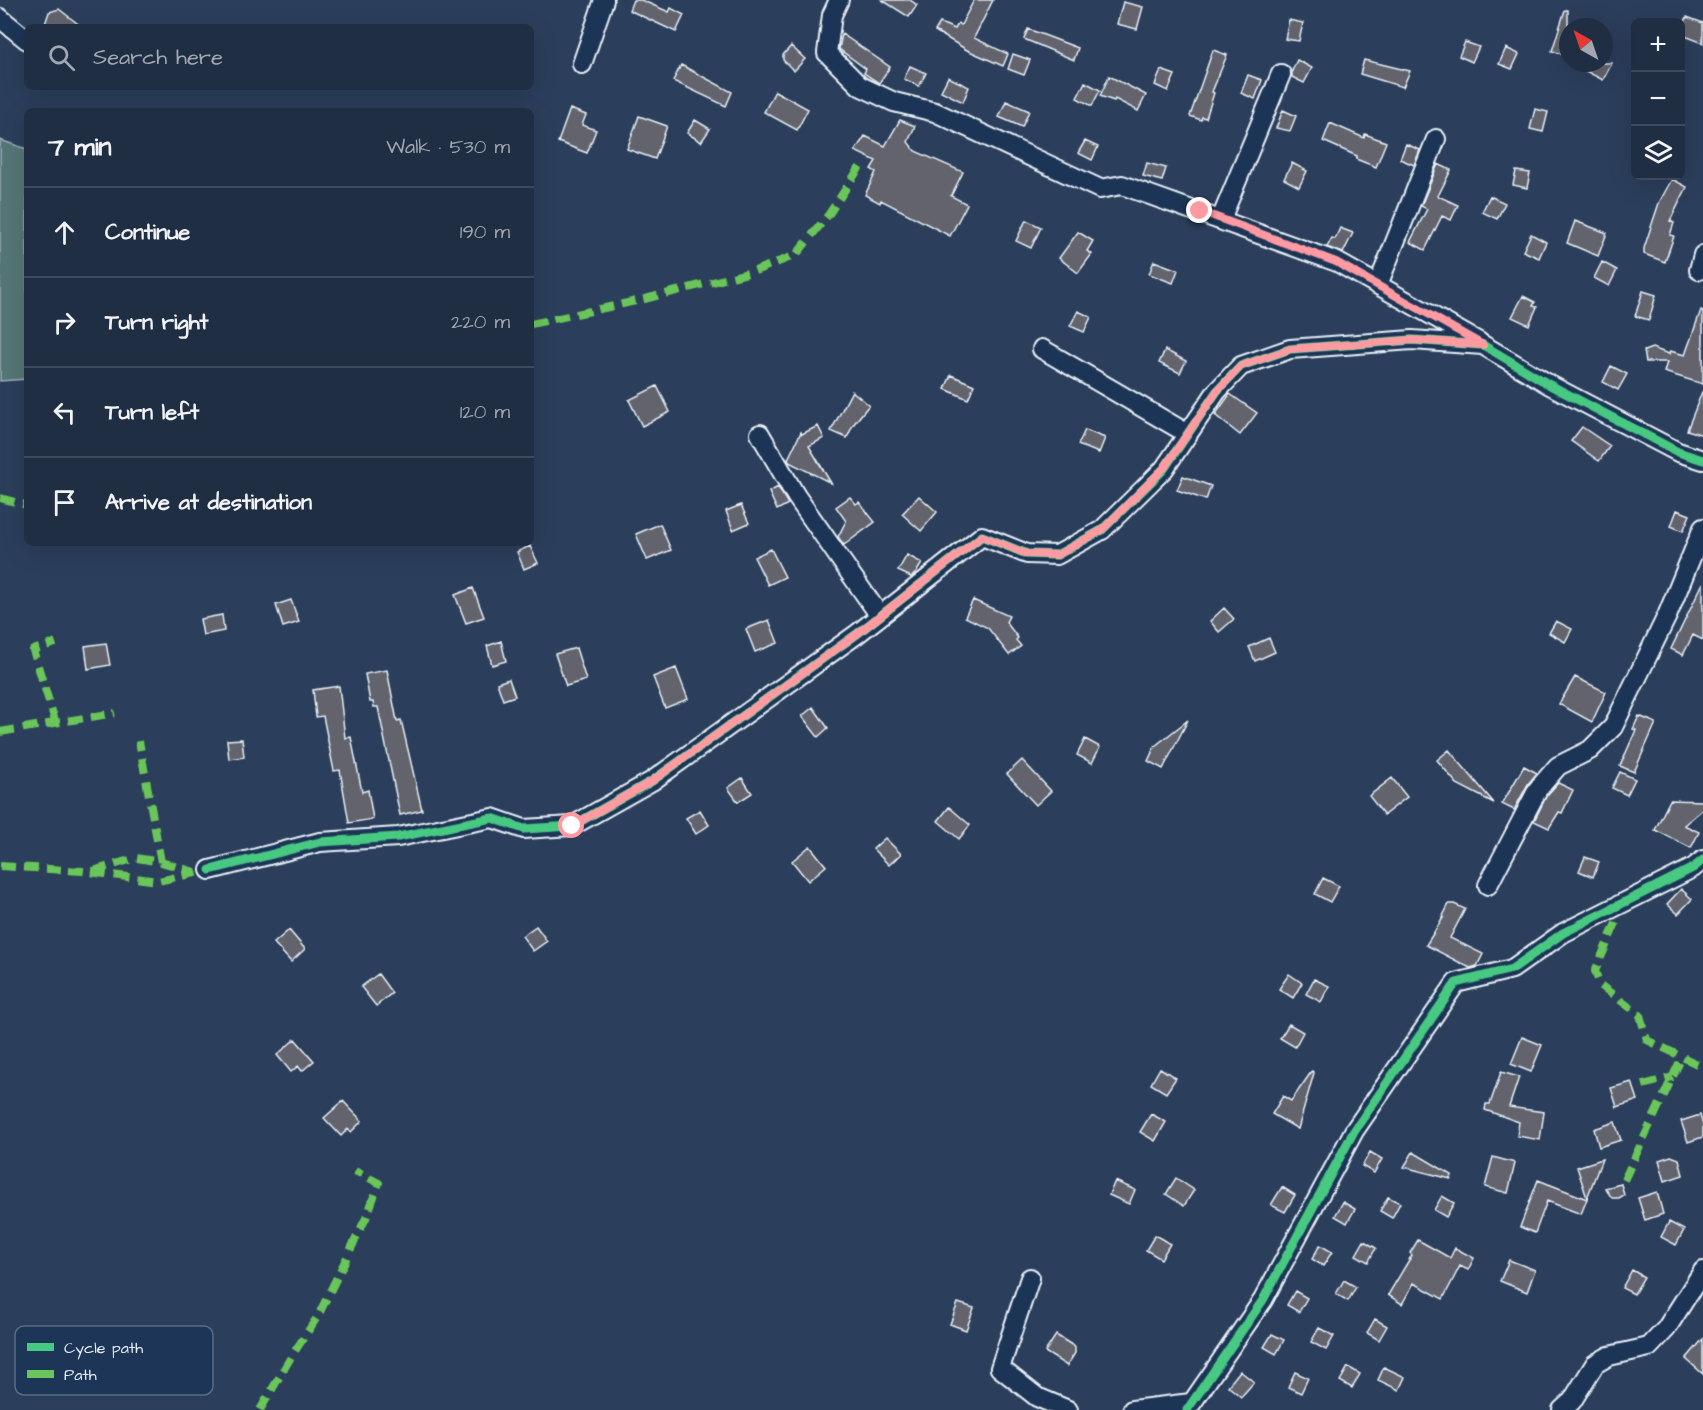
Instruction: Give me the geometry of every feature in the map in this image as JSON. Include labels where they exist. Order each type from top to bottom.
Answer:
[{"type":"street","points":[[582,64],[604,0]]},
{"type":"street","points":[[839,0],[832,15],[826,53],[860,86],[894,102],[935,112],[1100,189],[1122,185],[1336,262],[1551,384],[1668,447],[1703,460]]},
{"type":"street","points":[[0,18],[24,38]]},
{"type":"street","points":[[1221,219],[1281,74]]},
{"type":"street","points":[[1378,285],[1436,139]]},
{"type":"street","points":[[210,870],[320,842],[398,837],[492,818],[524,829],[572,826],[652,781],[880,616],[982,536],[1027,554],[1057,555],[1102,530],[1164,468],[1217,391],[1241,366],[1290,349],[1412,340],[1483,345]]},
{"type":"street","points":[[1042,348],[1188,434]]},
{"type":"street","points":[[760,434],[796,496],[880,616]]},
{"type":"street","points":[[1488,885],[1538,789],[1558,766],[1590,750],[1613,727],[1667,616],[1703,528]]},
{"type":"street","points":[[1132,1410],[1189,1407],[1263,1300],[1354,1131],[1456,983],[1512,969],[1563,933],[1693,868],[1703,860]]},
{"type":"street","points":[[1562,1410],[1572,1401],[1595,1364],[1610,1356],[1649,1347],[1666,1329],[1703,1271]]},
{"type":"street","points":[[1030,1278],[1000,1368],[1037,1397],[1068,1410]]},
{"type":"green space","points":[[0,140],[24,148],[24,379],[0,381]]},
{"type":"building","points":[[633,0],[641,0],[669,12],[671,8],[684,15],[676,32],[629,10]]},
{"type":"building","points":[[882,0],[910,0],[917,5],[909,17]]},
{"type":"building","points":[[974,0],[993,0],[974,38],[1008,54],[1003,66],[967,50],[935,31],[940,23],[955,29],[958,23],[961,25]]},
{"type":"building","points":[[1123,2],[1143,7],[1137,29],[1117,24]]},
{"type":"building","points":[[59,9],[78,24],[45,24],[49,12]]},
{"type":"building","points":[[1565,10],[1568,10],[1568,18],[1562,18]]},
{"type":"building","points":[[1687,17],[1703,23],[1703,43],[1685,36]]},
{"type":"building","points":[[1289,20],[1303,23],[1299,41],[1285,39]]},
{"type":"building","points":[[1028,29],[1078,48],[1074,60],[1024,39]]},
{"type":"building","points":[[1559,29],[1559,53],[1552,51]]},
{"type":"building","points":[[842,34],[890,67],[879,83],[864,73],[866,69],[839,49]]},
{"type":"building","points":[[1465,42],[1479,47],[1472,62],[1459,56]]},
{"type":"building","points":[[791,46],[805,59],[794,71],[783,60],[783,55]]},
{"type":"building","points":[[1506,48],[1519,54],[1512,69],[1499,64]]},
{"type":"building","points":[[1213,50],[1227,55],[1212,92],[1214,93],[1206,118],[1202,117],[1201,120],[1190,116]]},
{"type":"building","points":[[1013,54],[1030,60],[1024,75],[1008,69]]},
{"type":"building","points":[[1297,60],[1312,68],[1304,83],[1292,77]]},
{"type":"building","points":[[1364,60],[1410,71],[1403,87],[1360,74]]},
{"type":"building","points":[[681,65],[732,92],[726,106],[673,81]]},
{"type":"building","points":[[910,66],[926,73],[919,86],[904,79]]},
{"type":"building","points":[[1161,70],[1175,75],[1168,91],[1155,85]]},
{"type":"building","points":[[1587,72],[1607,72],[1603,80]]},
{"type":"building","points":[[1248,75],[1262,80],[1255,99],[1241,93]]},
{"type":"building","points":[[1109,76],[1146,95],[1138,111],[1115,99],[1114,101],[1100,96]]},
{"type":"building","points":[[948,77],[969,87],[963,102],[941,91]]},
{"type":"building","points":[[1085,82],[1100,90],[1092,106],[1077,98]]},
{"type":"building","points":[[775,91],[808,109],[797,130],[764,112]]},
{"type":"building","points":[[1006,101],[1029,111],[1022,127],[999,117]]},
{"type":"building","points":[[570,109],[586,115],[582,125],[596,130],[587,153],[558,142]]},
{"type":"building","points":[[1535,109],[1548,112],[1543,132],[1530,129]]},
{"type":"building","points":[[1283,110],[1296,116],[1290,131],[1276,128]]},
{"type":"building","points":[[639,116],[667,126],[655,159],[627,149]]},
{"type":"building","points":[[695,120],[710,129],[701,142],[687,133]]},
{"type":"building","points":[[900,120],[915,126],[908,142],[915,151],[963,172],[951,196],[967,204],[950,236],[881,200],[880,203],[865,195],[876,172],[871,169],[876,161],[855,151],[865,136],[885,146]]},
{"type":"building","points":[[1330,123],[1364,138],[1365,134],[1386,142],[1376,167],[1323,141]]},
{"type":"building","points":[[1085,141],[1098,147],[1092,160],[1078,153]]},
{"type":"building","points":[[1406,144],[1420,150],[1414,165],[1400,159]]},
{"type":"building","points":[[1147,163],[1166,168],[1162,181],[1143,176]]},
{"type":"building","points":[[1292,163],[1307,171],[1299,187],[1284,179]]},
{"type":"building","points":[[1438,164],[1451,170],[1438,196],[1458,205],[1451,220],[1442,216],[1425,250],[1410,242],[1427,209],[1421,206]]},
{"type":"building","points":[[1516,171],[1530,173],[1527,188],[1513,185]]},
{"type":"building","points":[[1671,180],[1687,187],[1670,221],[1674,223],[1670,235],[1674,236],[1665,262],[1644,254],[1659,203]]},
{"type":"building","points":[[1490,196],[1505,203],[1497,219],[1482,212]]},
{"type":"building","points":[[1026,220],[1041,227],[1031,248],[1016,241]]},
{"type":"building","points":[[1575,221],[1607,233],[1598,256],[1567,243]]},
{"type":"building","points":[[1340,228],[1353,233],[1343,253],[1327,247],[1332,238],[1335,239]]},
{"type":"building","points":[[1078,232],[1093,241],[1087,251],[1092,254],[1078,273],[1059,258]]},
{"type":"building","points":[[1531,234],[1546,242],[1539,258],[1523,251]]},
{"type":"building","points":[[1154,261],[1178,270],[1173,283],[1149,274]]},
{"type":"building","points":[[1602,262],[1617,270],[1609,286],[1594,278]]},
{"type":"building","points":[[1643,291],[1656,295],[1649,320],[1635,316]]},
{"type":"building","points":[[1523,296],[1535,302],[1533,306],[1537,307],[1529,325],[1512,317]]},
{"type":"building","points":[[1701,310],[1703,311],[1703,384],[1664,372],[1667,362],[1646,362],[1644,351],[1652,348],[1669,354],[1670,351],[1685,355]]},
{"type":"building","points":[[1078,311],[1091,317],[1084,332],[1070,326]]},
{"type":"building","points":[[1165,350],[1186,361],[1180,373],[1159,363]]},
{"type":"building","points":[[1611,366],[1627,374],[1618,390],[1603,382]]},
{"type":"building","points":[[951,375],[974,385],[968,399],[945,389]]},
{"type":"building","points":[[657,386],[670,412],[642,426],[629,400]]},
{"type":"building","points":[[852,391],[869,405],[853,425],[847,438],[831,431]]},
{"type":"building","points":[[1703,392],[1703,435],[1687,430]]},
{"type":"building","points":[[1230,394],[1257,413],[1240,435],[1215,415]]},
{"type":"building","points":[[818,426],[824,438],[809,446],[831,483],[789,462],[788,459],[801,432],[802,434]]},
{"type":"building","points":[[1582,427],[1610,446],[1599,461],[1571,441]]},
{"type":"building","points":[[1085,430],[1105,438],[1099,453],[1078,445]]},
{"type":"building","points":[[1183,476],[1211,486],[1206,500],[1177,490]]},
{"type":"building","points":[[778,487],[788,504],[777,510],[769,492]]},
{"type":"building","points":[[919,496],[937,512],[921,531],[902,514]]},
{"type":"building","points":[[850,497],[856,504],[859,502],[875,522],[844,545],[838,537],[846,521],[836,507]]},
{"type":"building","points":[[741,505],[749,523],[733,530],[726,511]]},
{"type":"building","points":[[1677,510],[1690,515],[1683,531],[1671,526]]},
{"type":"building","points":[[660,524],[671,550],[647,560],[636,534]]},
{"type":"building","points":[[530,546],[538,563],[524,569],[517,552]]},
{"type":"building","points":[[771,549],[785,577],[768,585],[754,557]]},
{"type":"building","points":[[907,555],[922,563],[911,577],[898,571]]},
{"type":"building","points":[[1703,583],[1703,640],[1693,635],[1683,655],[1671,649]]},
{"type":"building","points":[[473,588],[484,617],[466,623],[455,595]]},
{"type":"building","points":[[291,600],[299,622],[283,627],[276,605]]},
{"type":"building","points":[[973,600],[1009,616],[1006,622],[1021,646],[1009,655],[988,628],[965,617]]},
{"type":"building","points":[[1224,608],[1234,619],[1219,632],[1210,621]]},
{"type":"building","points":[[222,615],[224,631],[203,635],[200,619]]},
{"type":"building","points":[[769,620],[778,643],[755,652],[746,629]]},
{"type":"building","points":[[1556,621],[1572,629],[1565,642],[1549,633]]},
{"type":"building","points":[[1269,638],[1275,652],[1255,661],[1249,647]]},
{"type":"building","points":[[501,641],[506,661],[492,665],[487,646]]},
{"type":"building","points":[[106,643],[110,665],[88,669],[85,646]]},
{"type":"building","points":[[576,648],[586,680],[566,686],[555,654]]},
{"type":"building","points":[[676,668],[688,699],[665,708],[653,677]]},
{"type":"building","points":[[387,670],[397,721],[401,720],[422,810],[400,815],[378,707],[374,707],[373,702],[370,702],[365,674]]},
{"type":"building","points":[[1575,677],[1606,692],[1592,722],[1559,704]]},
{"type":"building","points":[[509,679],[515,696],[503,700],[497,683]]},
{"type":"building","points":[[339,686],[345,738],[351,737],[362,792],[368,790],[373,819],[349,823],[340,770],[334,771],[323,716],[316,717],[313,690]]},
{"type":"building","points":[[813,707],[828,728],[818,737],[802,716]]},
{"type":"building","points":[[1639,716],[1656,723],[1634,772],[1620,766],[1636,730],[1633,729]]},
{"type":"building","points":[[1188,720],[1163,769],[1148,761],[1155,746]]},
{"type":"building","points":[[242,739],[244,757],[229,759],[227,740]]},
{"type":"building","points":[[1085,739],[1100,747],[1092,763],[1077,755]]},
{"type":"building","points":[[1449,750],[1494,803],[1457,784],[1437,760]]},
{"type":"building","points":[[1022,760],[1051,791],[1036,805],[1007,774]]},
{"type":"building","points":[[1524,766],[1537,773],[1528,784],[1514,810],[1502,804]]},
{"type":"building","points":[[1620,772],[1635,779],[1627,795],[1612,788]]},
{"type":"building","points":[[742,778],[752,793],[738,802],[728,788]]},
{"type":"building","points":[[1392,778],[1407,797],[1384,815],[1369,796]]},
{"type":"building","points":[[1558,783],[1573,790],[1562,813],[1559,812],[1549,828],[1534,821],[1547,795]]},
{"type":"building","points":[[1670,800],[1703,801],[1703,809],[1684,825],[1699,832],[1691,848],[1655,830]]},
{"type":"building","points":[[949,807],[970,825],[959,839],[938,821]]},
{"type":"building","points":[[700,810],[709,825],[696,834],[686,818]]},
{"type":"building","points":[[885,838],[901,854],[889,865],[873,849]]},
{"type":"building","points":[[810,846],[826,866],[808,881],[792,861]]},
{"type":"building","points":[[1585,857],[1599,862],[1593,877],[1579,871]]},
{"type":"building","points":[[1323,878],[1339,886],[1330,902],[1315,894]]},
{"type":"building","points":[[1681,889],[1692,899],[1678,914],[1667,904]]},
{"type":"building","points":[[1449,904],[1465,909],[1450,938],[1483,954],[1477,966],[1470,968],[1426,945]]},
{"type":"building","points":[[536,926],[547,941],[533,951],[522,936]]},
{"type":"building","points":[[289,930],[305,949],[291,962],[274,943]]},
{"type":"building","points":[[378,974],[392,993],[376,1006],[361,987]]},
{"type":"building","points":[[1289,974],[1302,983],[1293,998],[1279,989]]},
{"type":"building","points":[[1314,979],[1329,986],[1321,1002],[1306,994]]},
{"type":"building","points":[[1289,1024],[1303,1032],[1295,1047],[1280,1038]]},
{"type":"building","points":[[1522,1037],[1542,1045],[1531,1072],[1511,1064]]},
{"type":"building","points":[[295,1039],[314,1061],[302,1071],[298,1066],[291,1072],[277,1055]]},
{"type":"building","points":[[1160,1068],[1176,1078],[1166,1093],[1151,1084]]},
{"type":"building","points":[[1312,1071],[1314,1073],[1298,1129],[1272,1114],[1283,1096],[1291,1101]]},
{"type":"building","points":[[1501,1072],[1519,1077],[1509,1107],[1544,1112],[1540,1140],[1517,1136],[1519,1122],[1485,1110],[1486,1104],[1490,1104]]},
{"type":"building","points":[[1632,1082],[1638,1100],[1617,1107],[1611,1088]]},
{"type":"building","points":[[343,1101],[362,1121],[351,1132],[348,1129],[341,1136],[324,1118]]},
{"type":"building","points":[[1151,1114],[1166,1122],[1155,1141],[1140,1132]]},
{"type":"building","points":[[1700,1115],[1703,1137],[1688,1142],[1681,1121]]},
{"type":"building","points":[[1615,1122],[1621,1140],[1599,1147],[1594,1129]]},
{"type":"building","points":[[1370,1152],[1382,1159],[1374,1173],[1362,1166]]},
{"type":"building","points":[[1413,1152],[1452,1175],[1451,1179],[1404,1167]]},
{"type":"building","points":[[1671,1156],[1679,1159],[1683,1175],[1665,1181],[1659,1160]]},
{"type":"building","points":[[1493,1157],[1515,1163],[1508,1193],[1485,1187]]},
{"type":"building","points":[[1602,1159],[1587,1198],[1577,1167]]},
{"type":"building","points":[[1176,1178],[1194,1190],[1184,1206],[1166,1194]]},
{"type":"building","points":[[1538,1180],[1587,1199],[1581,1214],[1547,1201],[1535,1233],[1520,1227]]},
{"type":"building","points":[[1115,1181],[1135,1190],[1129,1204],[1109,1195]]},
{"type":"building","points":[[1621,1184],[1624,1195],[1612,1198],[1605,1188]]},
{"type":"building","points":[[1282,1187],[1295,1195],[1285,1212],[1271,1205]]},
{"type":"building","points":[[1657,1192],[1663,1214],[1645,1220],[1638,1198]]},
{"type":"building","points":[[1442,1196],[1454,1203],[1446,1217],[1434,1210]]},
{"type":"building","points":[[1388,1197],[1400,1203],[1392,1218],[1380,1211]]},
{"type":"building","points":[[1343,1202],[1355,1209],[1347,1223],[1335,1216]]},
{"type":"building","points":[[1669,1222],[1684,1230],[1676,1245],[1661,1237]]},
{"type":"building","points":[[1155,1235],[1170,1244],[1161,1259],[1146,1250]]},
{"type":"building","points":[[1418,1240],[1450,1258],[1455,1248],[1474,1258],[1468,1270],[1460,1266],[1443,1299],[1414,1283],[1402,1304],[1388,1295],[1412,1255],[1410,1253]]},
{"type":"building","points":[[1364,1241],[1376,1248],[1368,1262],[1356,1255]]},
{"type":"building","points":[[1320,1245],[1332,1252],[1323,1266],[1312,1259]]},
{"type":"building","points":[[1509,1260],[1535,1270],[1527,1292],[1500,1281]]},
{"type":"building","points":[[1632,1270],[1644,1277],[1634,1294],[1622,1288]]},
{"type":"building","points":[[1344,1280],[1356,1287],[1348,1301],[1336,1294]]},
{"type":"building","points":[[1295,1291],[1307,1298],[1299,1312],[1287,1305]]},
{"type":"building","points":[[958,1303],[974,1308],[966,1330],[950,1324]]},
{"type":"building","points":[[1375,1319],[1387,1326],[1379,1340],[1367,1333]]},
{"type":"building","points":[[1319,1328],[1334,1336],[1326,1350],[1311,1342]]},
{"type":"building","points":[[1272,1334],[1284,1340],[1276,1354],[1264,1347]]},
{"type":"building","points":[[1056,1335],[1075,1347],[1075,1353],[1067,1366],[1045,1352]]},
{"type":"building","points":[[1703,1339],[1703,1374],[1686,1359]]},
{"type":"building","points":[[1348,1367],[1360,1374],[1352,1388],[1340,1381]]},
{"type":"building","points":[[1384,1367],[1405,1377],[1399,1390],[1378,1380]]},
{"type":"building","points":[[1240,1371],[1254,1382],[1241,1397],[1228,1386]]},
{"type":"building","points":[[1295,1372],[1308,1378],[1301,1393],[1288,1387]]},
{"type":"marked path","points":[[534,323],[641,300],[752,272],[796,255],[829,214],[860,167]]},
{"type":"marked path","points":[[0,498],[24,504]]},
{"type":"marked path","points":[[56,643],[33,650],[56,724]]},
{"type":"marked path","points":[[0,732],[115,713]]},
{"type":"marked path","points":[[93,871],[136,858],[161,862],[139,741]]},
{"type":"marked path","points":[[161,862],[195,872]]},
{"type":"marked path","points":[[0,866],[82,871],[158,881],[210,870]]},
{"type":"marked path","points":[[1616,923],[1595,971],[1600,985],[1640,1015],[1647,1040],[1703,1067]]},
{"type":"marked path","points":[[1624,1180],[1682,1057]]},
{"type":"marked path","points":[[1643,1085],[1673,1077]]},
{"type":"marked path","points":[[260,1410],[318,1316],[367,1216],[379,1183],[355,1171]]},
{"type":"cycle path","points":[[210,870],[320,842],[398,837],[492,818],[524,829],[572,826],[652,781],[857,634],[982,536],[1027,554],[1057,555],[1102,530],[1164,469],[1217,391],[1241,366],[1290,349],[1412,340],[1483,345],[1550,385],[1678,452],[1703,460]]},
{"type":"cycle path","points":[[1187,1410],[1263,1300],[1354,1131],[1456,983],[1512,969],[1563,933],[1693,868],[1703,860]]},
{"type":"route","points":[[572,826],[652,781],[857,634],[982,536],[1027,554],[1057,555],[1102,530],[1164,468],[1217,391],[1241,366],[1290,349],[1412,340],[1483,345],[1336,262],[1200,211]]}]
